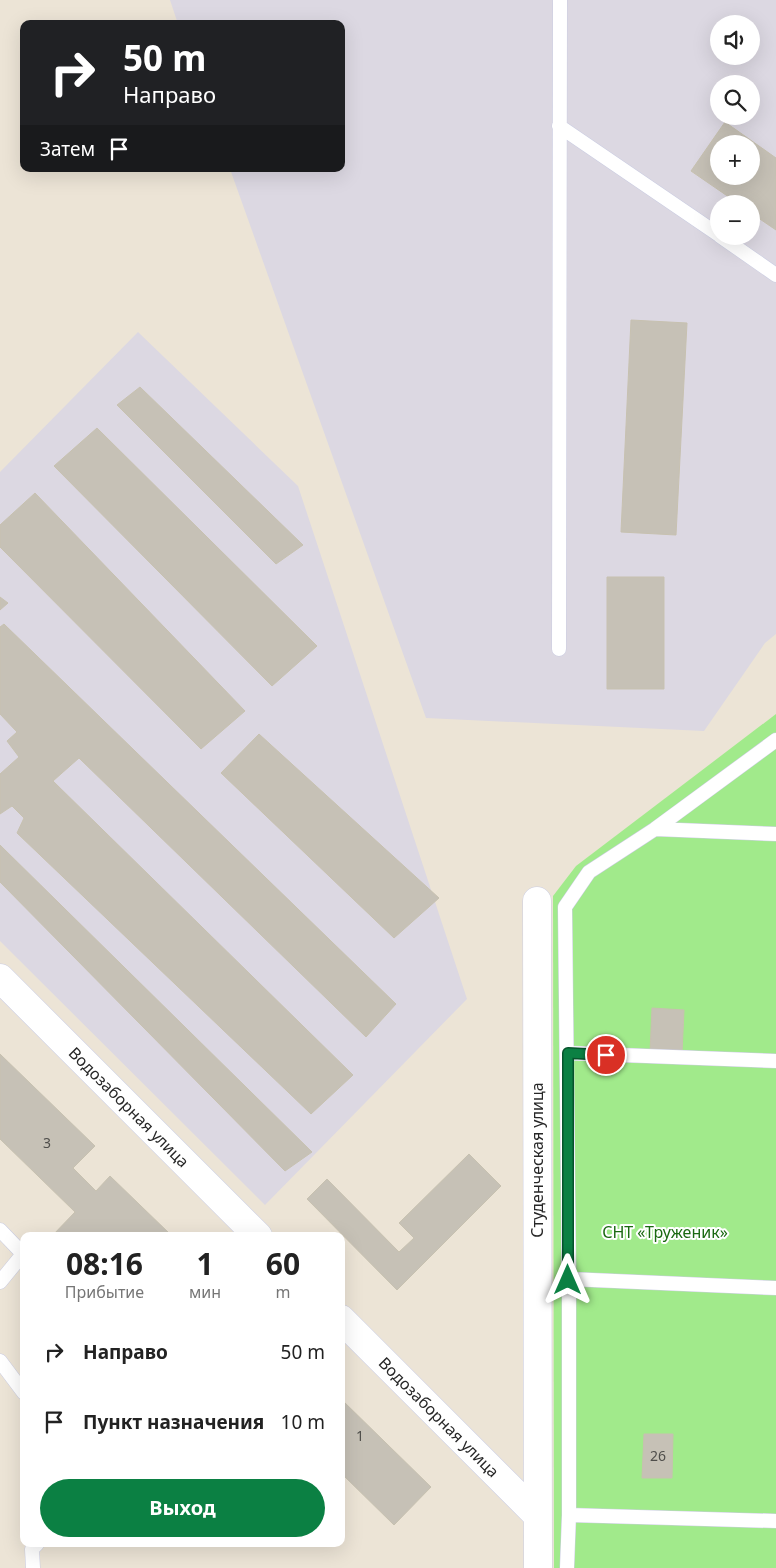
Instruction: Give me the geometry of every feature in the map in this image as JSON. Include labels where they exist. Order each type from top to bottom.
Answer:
[{"type":"street","name":"Студенческая улица","points":[[537,901],[538,1568]]},
{"type":"street","name":"Водозаборная улица","points":[[0,978],[254,1232]]},
{"type":"street","name":"Водозаборная улица","points":[[345,1323],[537,1515]]},
{"type":"lane","points":[[559,649],[560,0]]},
{"type":"lane","points":[[560,126],[710,229]]},
{"type":"lane","points":[[733,245],[776,274]]},
{"type":"lane","points":[[567,1568],[569,1515],[568,1053],[565,906],[589,872],[655,829],[776,740]]},
{"type":"lane","points":[[655,829],[776,834]]},
{"type":"lane","points":[[568,1053],[776,1061]]},
{"type":"lane","points":[[0,1230],[20,1251]]},
{"type":"lane","points":[[0,1282],[20,1258]]},
{"type":"lane","points":[[568,1280],[776,1288]]},
{"type":"lane","points":[[0,1361],[20,1388]]},
{"type":"lane","points":[[569,1515],[776,1521]]},
{"type":"lane","points":[[34,1547],[32,1549],[34,1568]]},
{"type":"shaded area","points":[[170,0],[776,0],[776,634],[765,643],[704,731],[426,718],[231,172],[345,172],[345,20],[177,20]]},
{"type":"shaded area","points":[[138,332],[298,486],[467,999],[265,1205],[0,941],[0,472]]},
{"type":"green space","name":"СНТ «Труженик»","points":[[776,714],[776,1568],[554,1568],[553,896],[576,866]]},
{"type":"building","points":[[723,125],[729,125],[743,135],[716,135]]},
{"type":"building","points":[[710,144],[710,184],[691,171]]},
{"type":"building","points":[[760,147],[776,158],[776,230],[760,219],[760,195],[726,195],[711,185],[760,185]]},
{"type":"building","points":[[631,320],[687,323],[676,535],[621,532]]},
{"type":"building","points":[[140,387],[303,545],[276,564],[117,405]]},
{"type":"building","points":[[97,428],[317,646],[272,686],[54,466]]},
{"type":"building","points":[[35,493],[245,711],[201,749],[0,547],[0,525]]},
{"type":"building","points":[[607,577],[664,577],[664,689],[607,689]]},
{"type":"building","points":[[0,597],[8,603],[0,610]]},
{"type":"building","points":[[4,624],[396,1004],[366,1037],[79,758],[53,781],[353,1075],[311,1114],[17,833],[24,818],[12,806],[0,814],[0,774],[19,757],[7,741],[17,732],[0,714],[0,627]]},
{"type":"building","points":[[259,734],[439,898],[394,938],[221,773]]},
{"type":"building","points":[[0,845],[312,1152],[285,1171],[0,882]]},
{"type":"building","points":[[652,1008],[684,1010],[682,1053],[650,1052]]},
{"type":"building","points":[[0,1054],[95,1146],[73,1168],[96,1191],[110,1176],[168,1232],[56,1232],[75,1212],[0,1139]]},
{"type":"building","points":[[469,1154],[501,1186],[397,1290],[345,1237],[345,1232],[340,1232],[307,1199],[327,1179],[399,1252],[414,1238],[399,1223]]},
{"type":"building","points":[[345,1403],[431,1487],[394,1525],[345,1477]]},
{"type":"building","points":[[644,1434],[673,1434],[672,1478],[642,1478]]},
{"type":"route","points":[[568,1280],[568,1053],[606,1055]]}]
